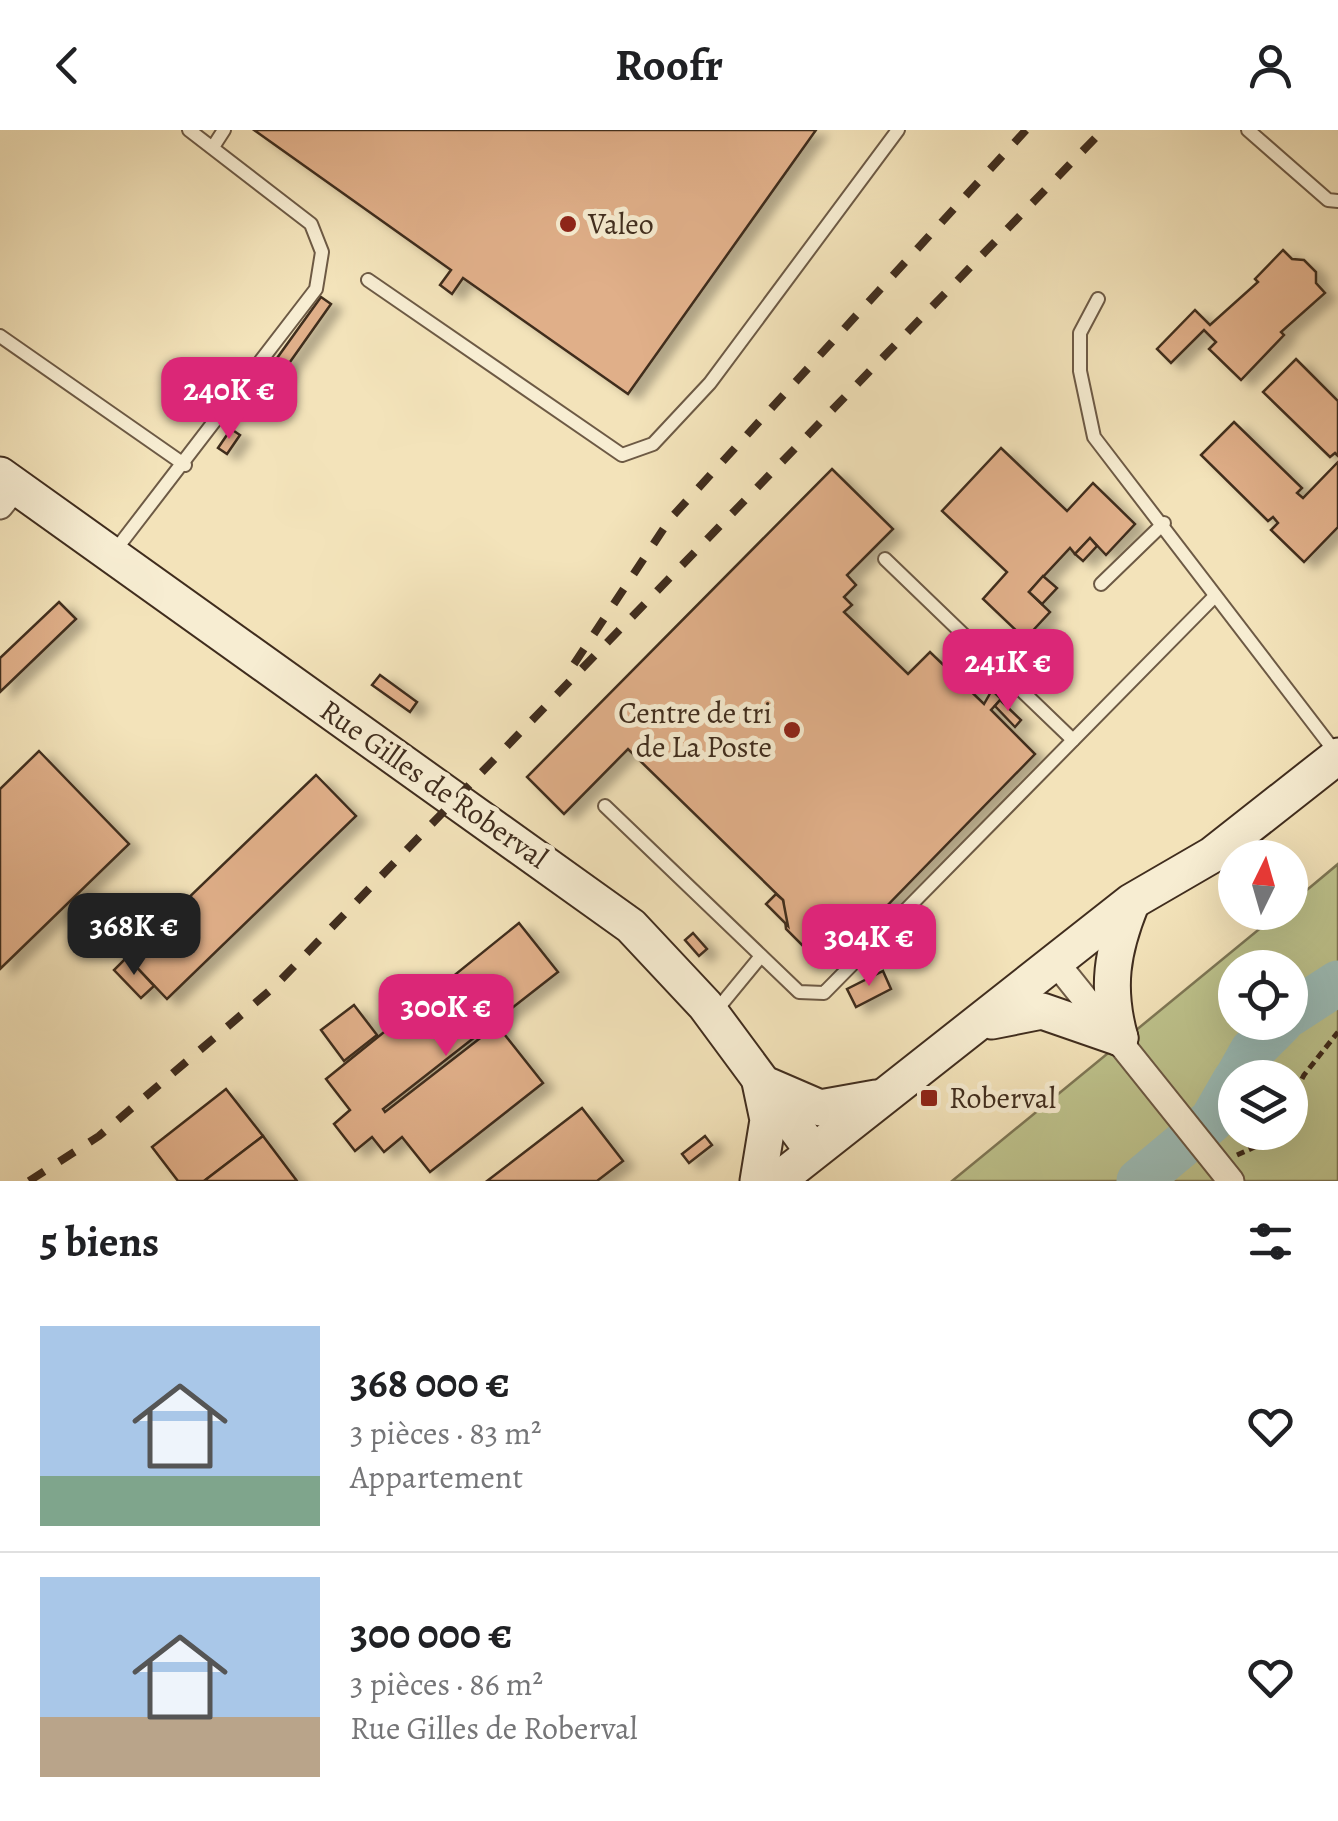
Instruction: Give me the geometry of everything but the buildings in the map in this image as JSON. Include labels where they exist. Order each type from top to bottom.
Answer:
[{"type":"street","name":"Rue Gilles de Roberval","points":[[5,489],[112,554],[597,898],[631,926],[712,1015],[813,1152]]},
{"type":"street","points":[[777,1181],[1131,902],[1168,879],[1202,837],[1336,746]]},
{"type":"street","points":[[1120,1038],[1110,1003],[1110,968],[1131,902]]},
{"type":"street","points":[[1057,964],[1225,1173]]},
{"type":"street","points":[[977,1027],[1021,1012],[1042,1011],[1120,1038]]},
{"type":"street","points":[[760,1081],[820,1108],[882,1097]]},
{"type":"street","points":[[758,1181],[768,1120],[760,1081]]},
{"type":"lane","points":[[112,554],[316,289],[322,252],[311,224],[190,130]]},
{"type":"lane","points":[[213,147],[224,130]]},
{"type":"lane","points":[[368,280],[622,455],[653,444],[710,383],[898,130]]},
{"type":"lane","points":[[1248,130],[1328,200],[1338,201]]},
{"type":"lane","points":[[1098,299],[1080,333],[1080,371],[1094,437],[1336,746]]},
{"type":"lane","points":[[0,336],[185,464]]},
{"type":"lane","points":[[1102,584],[1164,523]]},
{"type":"lane","points":[[885,559],[1073,740]]},
{"type":"lane","points":[[605,806],[799,992],[824,993],[1215,596]]},
{"type":"lane","points":[[712,1015],[761,956]]},
{"type":"path","points":[[1308,1070],[1338,1032]]},
{"type":"path","points":[[1225,1173],[1256,1150]]},
{"type":"green space","points":[[1338,864],[1338,1181],[952,1181],[1218,963],[1218,1040],[1308,1040],[1308,950],[1234,950],[1258,930],[1308,930],[1308,889]]},
{"type":"waterway","points":[[1308,1002],[1338,983]]},
{"type":"waterway","points":[[1247,1060],[1263,1040]]},
{"type":"waterway","points":[[1139,1181],[1212,1120],[1218,1110]]},
{"type":"railway","points":[[574,664],[670,519],[1026,130]]},
{"type":"railway","points":[[29,1181],[99,1136],[274,987],[1103,130]]},
{"type":"place","name":"Valeo","points":[[568,224]]},
{"type":"place","name":"Centre de tri de La Poste","points":[[792,730]]},
{"type":"place","name":"Roberval","points":[[929,1098]]}]
